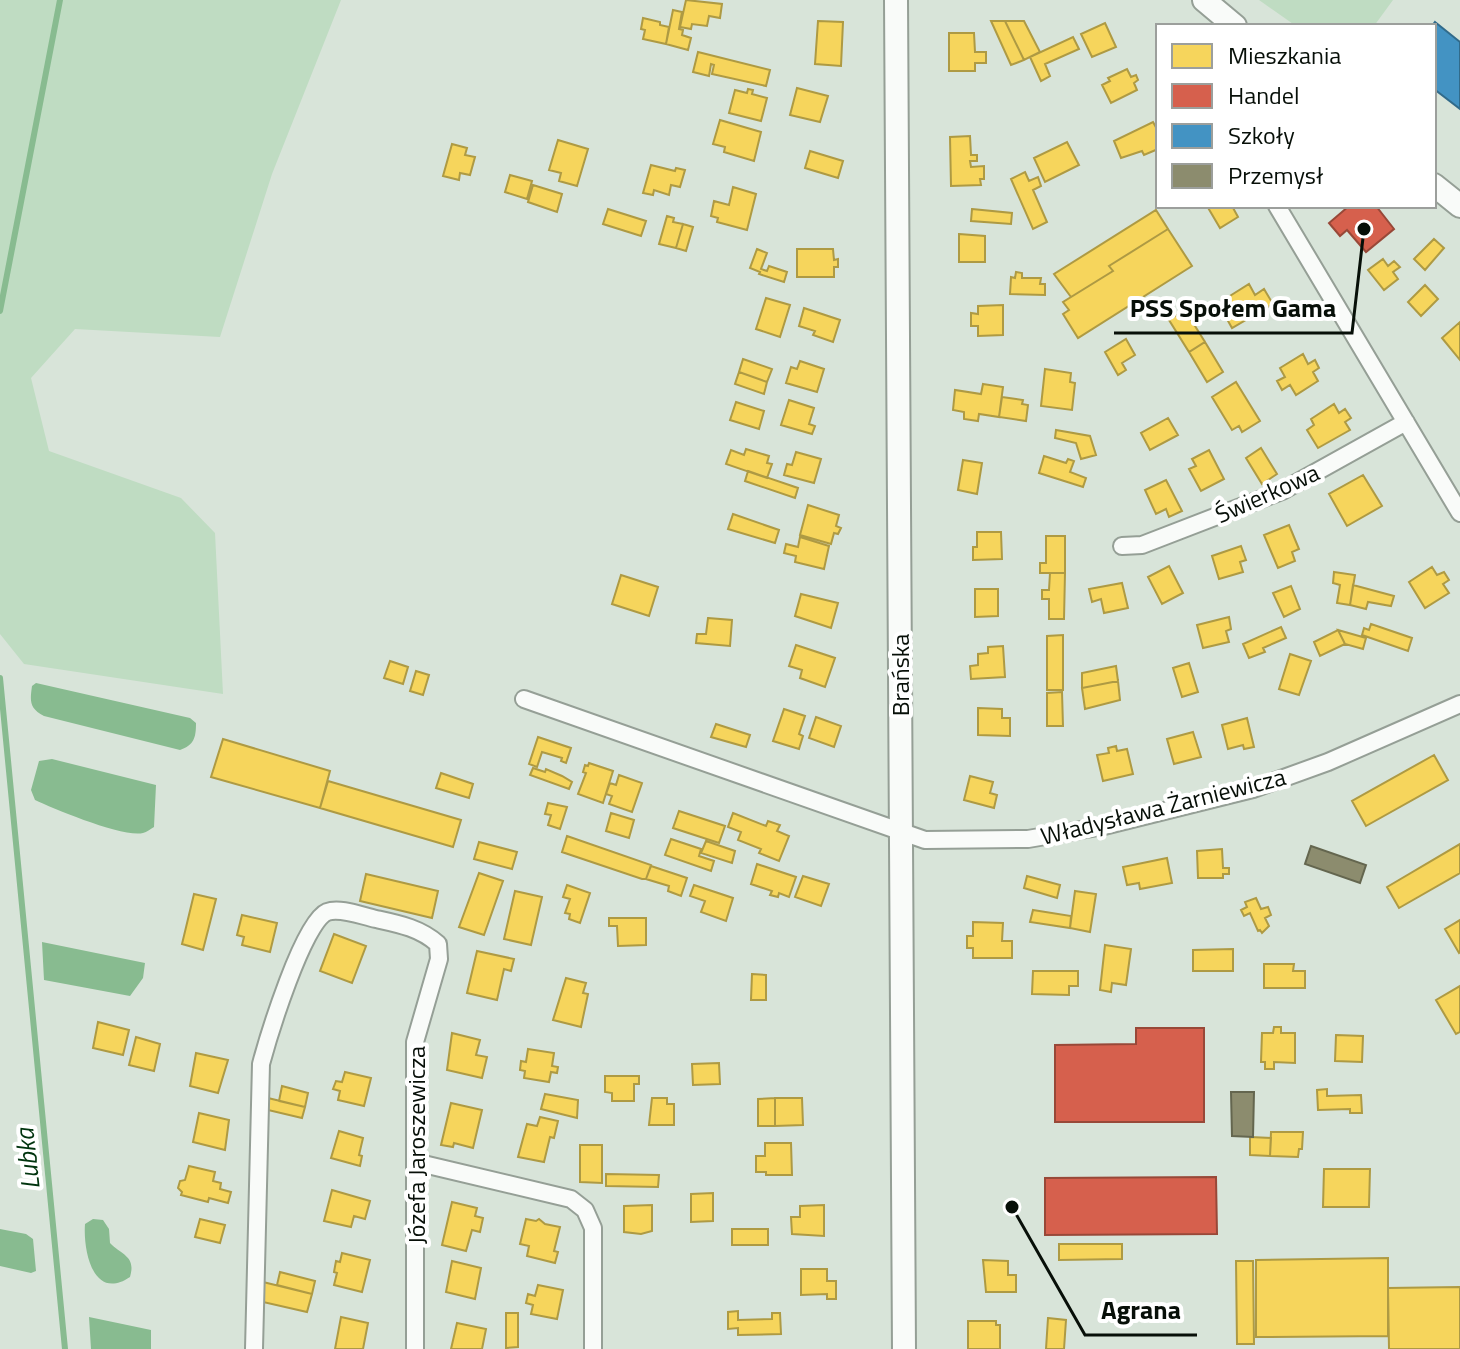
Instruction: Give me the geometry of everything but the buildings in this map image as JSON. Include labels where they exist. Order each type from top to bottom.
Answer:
[{"type":"street","name":"Brańska","points":[[896,0],[904,1349]]},
{"type":"street","points":[[1204,0],[1233,24]]},
{"type":"street","points":[[1436,187],[1460,206]]},
{"type":"street","points":[[1278,208],[1460,513]]},
{"type":"street","name":"Świerkowa","points":[[1122,546],[1142,545],[1282,491],[1406,422]]},
{"type":"street","name":"Władysława Żarniewicza","points":[[524,699],[925,840],[1028,839],[1104,826],[1253,789],[1328,762],[1460,704]]},
{"type":"street","name":"Józefa Jaroszewicza","points":[[254,1349],[261,1064],[269,1034],[304,943],[316,921],[328,912],[348,912],[405,926],[425,933],[438,944],[439,959],[415,1042],[415,1349]]},
{"type":"street","points":[[415,1162],[571,1199],[585,1210],[593,1228],[593,1349]]},
{"type":"shaded area","points":[[0,0],[341,0],[272,174],[220,337],[75,329],[31,378],[49,451],[181,498],[215,533],[223,694],[24,664],[0,634]]},
{"type":"shaded area","points":[[1259,0],[1393,0],[1375,24],[1293,24]]},
{"type":"shaded area","points":[[36,683],[190,718],[196,723],[195,737],[180,750],[44,716],[32,704],[32,686]]},
{"type":"shaded area","points":[[52,759],[156,785],[154,827],[143,833],[121,831],[35,800],[31,790],[39,761]]},
{"type":"shaded area","points":[[42,942],[145,963],[143,978],[130,996],[44,980]]},
{"type":"shaded area","points":[[93,1219],[103,1220],[109,1229],[110,1243],[130,1260],[130,1277],[117,1283],[107,1283],[93,1270],[86,1247],[85,1224]]},
{"type":"shaded area","points":[[0,1229],[26,1234],[33,1239],[36,1271],[31,1273],[0,1266]]},
{"type":"shaded area","points":[[89,1317],[151,1330],[151,1349],[91,1349]]},
{"type":"waterway","name":"Lubka","points":[[0,311],[60,0]]},
{"type":"waterway","name":"Lubka","points":[[0,678],[65,1349]]},
{"type":"place","name":"PSS Społem Gama","points":[[1364,229]]},
{"type":"place","name":"Agrana","points":[[1012,1207]]}]
